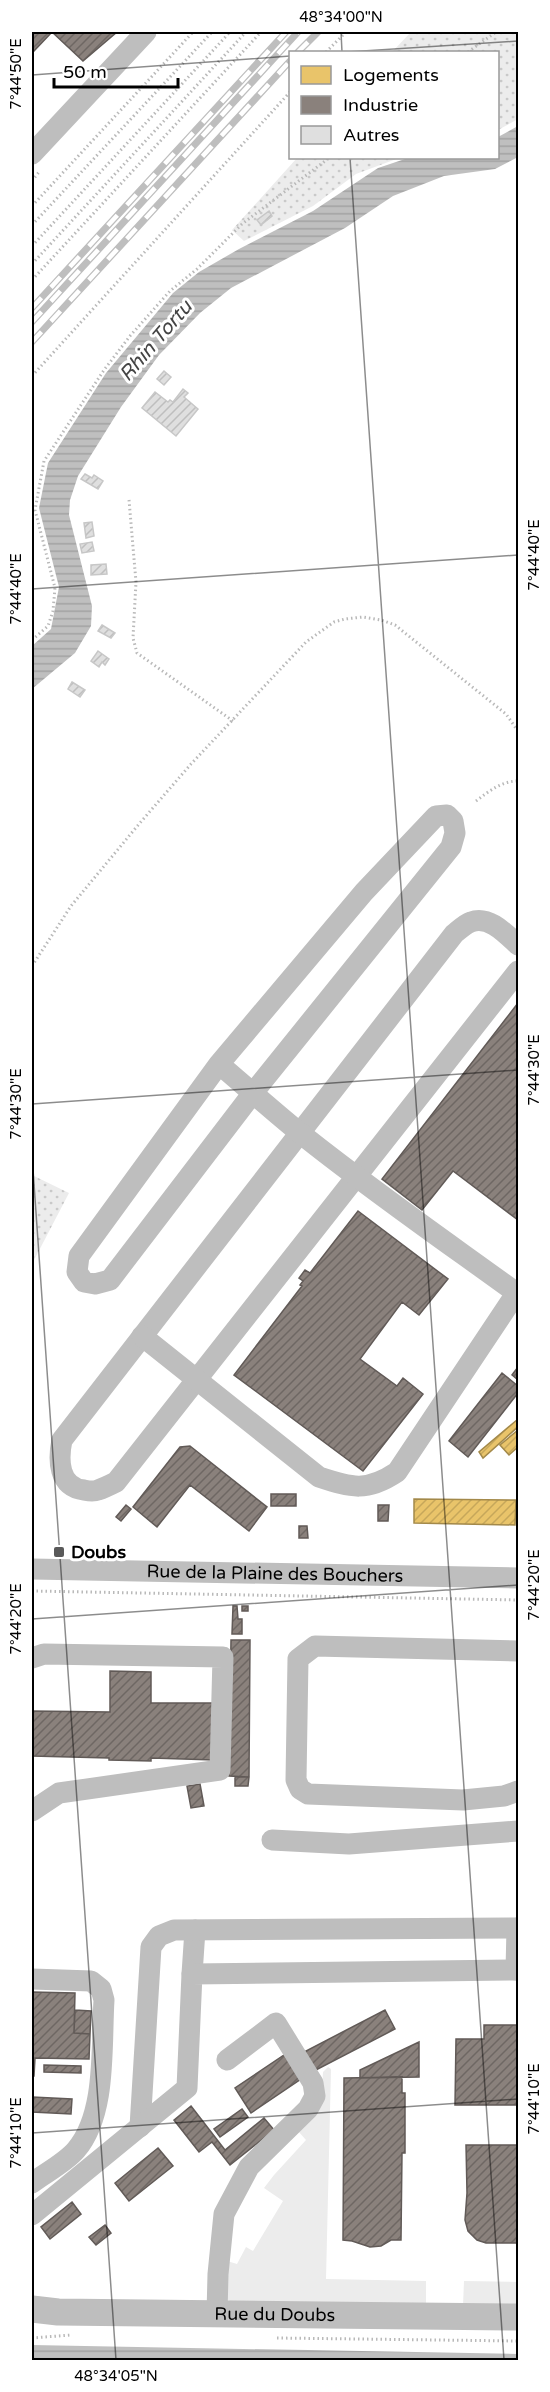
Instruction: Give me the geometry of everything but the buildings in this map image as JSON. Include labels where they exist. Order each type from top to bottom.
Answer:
[{"type":"main road","name":"Rue du Doubs","points":[[32,2309],[58,2312],[519,2317]]},
{"type":"street","points":[[32,154],[146,32]]},
{"type":"street","points":[[447,815],[453,821],[455,833],[451,847],[253,1093],[110,1280],[95,1284],[84,1282],[77,1272],[79,1256],[219,1065],[364,892],[436,816],[447,815]]},
{"type":"street","points":[[519,945],[494,924],[483,921],[471,922],[454,934],[62,1440],[58,1457],[60,1470],[66,1481],[78,1489],[96,1491],[116,1482],[519,970]]},
{"type":"street","points":[[142,1336],[319,1477],[344,1485],[364,1486],[380,1483],[397,1472],[511,1301],[519,1295],[356,1176],[300,1133],[219,1065]]},
{"type":"street","name":"Rue de la Plaine des Bouchers","points":[[32,1569],[519,1578]]},
{"type":"street","points":[[519,1651],[315,1646],[298,1659],[296,1780],[300,1789],[308,1794],[464,1800],[504,1796],[519,1791]]},
{"type":"street","points":[[32,1658],[44,1654],[223,1657],[220,1770],[59,1793],[32,1811]]},
{"type":"street","points":[[273,1840],[349,1844],[519,1831]]},
{"type":"street","points":[[140,2127],[151,1947],[159,1936],[174,1930],[518,1928],[518,1970],[192,1974]]},
{"type":"street","points":[[32,2216],[187,2088],[195,1930]]},
{"type":"street","points":[[32,1979],[91,1981],[101,1989],[104,2000],[98,2105],[89,2132],[75,2152],[32,2183]]},
{"type":"street","points":[[217,2314],[224,2214],[249,2167],[308,2109],[315,2096],[313,2083],[276,2023],[227,2060]]},
{"type":"path","points":[[32,206],[193,32]]},
{"type":"path","points":[[32,225],[212,32]]},
{"type":"path","points":[[32,246],[230,32]]},
{"type":"path","points":[[32,264],[246,32]]},
{"type":"path","points":[[32,280],[261,32]]},
{"type":"path","points":[[327,51],[346,32]]},
{"type":"path","points":[[469,51],[496,32]]},
{"type":"path","points":[[32,376],[289,94]]},
{"type":"path","points":[[32,640],[48,626],[55,588],[34,510],[44,461],[104,370],[130,336],[170,291],[197,269],[242,224],[328,159]]},
{"type":"path","points":[[129,500],[136,582],[133,638],[137,653],[233,721]]},
{"type":"path","points":[[32,966],[71,906],[190,764],[306,642],[334,622],[363,617],[381,620],[408,634],[506,714],[519,731]]},
{"type":"path","points":[[476,801],[492,788],[511,781],[519,781]]},
{"type":"path","points":[[32,1592],[519,1600]]},
{"type":"path","points":[[32,2338],[78,2334]]},
{"type":"shaded area","points":[[411,32],[518,32],[518,119],[499,129],[499,51],[393,51]]},
{"type":"shaded area","points":[[296,159],[396,159],[356,174],[313,206],[244,241],[232,230]]},
{"type":"shaded area","points":[[32,1175],[69,1193],[32,1264]]},
{"type":"shaded area","points":[[328,2067],[331,2069],[326,2279],[426,2281],[426,2305],[231,2303],[223,2295],[227,2261],[237,2264],[246,2247],[253,2251],[283,2201],[264,2188],[306,2140],[298,2131],[322,2088],[323,2072]]},
{"type":"shaded area","points":[[464,2281],[518,2282],[518,2306],[463,2306]]},
{"type":"water","name":"Rhin Tortu","points":[[518,126],[518,157],[495,169],[444,176],[393,196],[345,228],[231,288],[200,313],[159,355],[121,407],[78,476],[70,500],[69,515],[92,606],[91,626],[75,653],[32,689],[32,646],[51,629],[59,587],[39,508],[48,463],[106,373],[173,293],[199,272],[313,211],[378,168],[405,159],[499,159],[499,136]]},
{"type":"water","points":[[32,2345],[518,2354],[518,2360],[32,2360]]},
{"type":"railway","points":[[32,308],[286,32]]},
{"type":"railway","points":[[32,322],[298,32]]},
{"type":"railway","points":[[299,51],[318,32]]},
{"type":"railway","points":[[32,342],[289,62]]},
{"type":"place","name":"Doubs","points":[[59,1552]]}]
